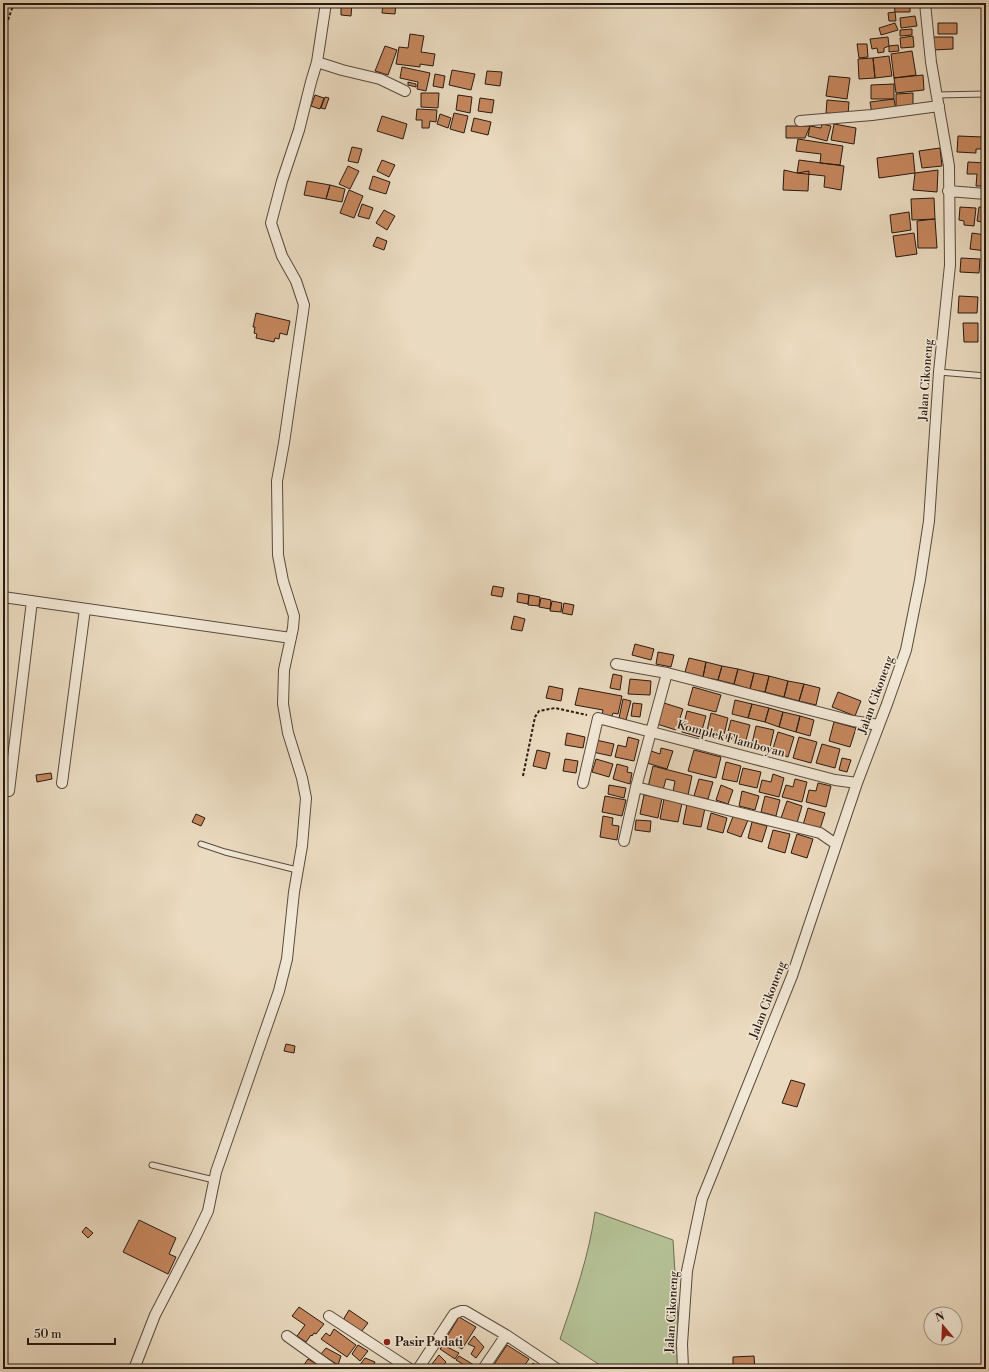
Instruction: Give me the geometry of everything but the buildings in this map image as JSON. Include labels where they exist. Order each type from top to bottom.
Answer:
[{"type":"street","points":[[134,1369],[155,1315],[208,1211],[214,1180],[279,991],[287,959],[297,870],[302,846],[306,798],[302,778],[288,733],[283,704],[284,670],[294,628],[294,616],[283,581],[278,555],[277,481],[304,306],[296,281],[282,256],[272,222],[282,181],[299,130],[317,62],[326,3]]},
{"type":"street","name":"Jalan Cikoneng","points":[[683,1369],[682,1344],[687,1271],[702,1199],[792,976],[857,783],[906,650],[920,580],[929,520],[939,372],[950,264],[948,191],[949,166],[932,62],[925,3]]},
{"type":"street","points":[[317,62],[380,80],[405,90]]},
{"type":"street","points":[[800,121],[872,115],[939,106]]},
{"type":"street","points":[[948,191],[986,194]]},
{"type":"street","points":[[3,597],[291,638]]},
{"type":"street","points":[[9,791],[32,601]]},
{"type":"street","points":[[62,783],[85,609]]},
{"type":"street","points":[[616,664],[668,673],[853,721],[879,725]]},
{"type":"street","points":[[624,841],[636,787],[668,673]]},
{"type":"street","points":[[583,784],[598,718]]},
{"type":"street","name":"Komplek Flamboyan","points":[[598,718],[835,780],[857,783]]},
{"type":"street","points":[[636,787],[820,833],[836,844]]},
{"type":"street","points":[[418,1369],[454,1314],[461,1311],[465,1311],[506,1335],[557,1369]]},
{"type":"street","points":[[329,1316],[410,1369]]},
{"type":"street","points":[[483,1369],[506,1335]]},
{"type":"street","points":[[287,1336],[333,1369]]},
{"type":"lane","points":[[937,95],[986,94]]},
{"type":"lane","points":[[939,372],[986,376]]},
{"type":"lane","points":[[201,844],[225,852],[297,870]]},
{"type":"lane","points":[[152,1165],[214,1180]]},
{"type":"path","points":[[3,34],[14,3]]},
{"type":"path","points":[[523,776],[535,717],[539,711],[555,708],[598,718]]},
{"type":"green space","points":[[595,1212],[673,1240],[681,1369],[606,1369],[560,1339],[585,1261]]},
{"type":"place","name":"Pasir Padati","points":[[387,1342]]}]
